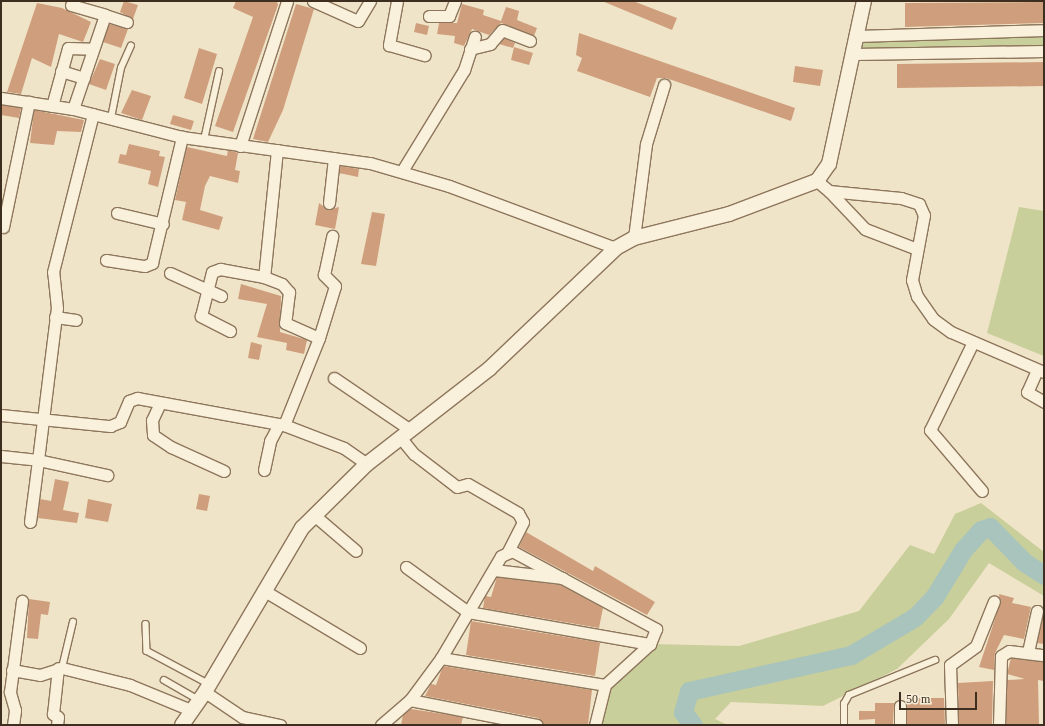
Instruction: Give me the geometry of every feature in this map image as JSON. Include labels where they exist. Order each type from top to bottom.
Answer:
[{"type":"street","points":[[240,146],[287,1]]},
{"type":"street","points":[[313,1],[358,21],[370,1]]},
{"type":"street","points":[[396,1],[389,45],[425,55]]},
{"type":"street","points":[[429,16],[449,16],[455,1]]},
{"type":"street","points":[[195,708],[294,538],[314,515],[367,464],[404,433],[489,369],[616,248],[634,238],[729,214],[817,181],[829,164],[854,54],[864,1]]},
{"type":"street","points":[[71,5],[128,22]]},
{"type":"street","points":[[73,109],[92,49],[105,15]]},
{"type":"street","points":[[470,49],[490,44],[502,30],[530,41]]},
{"type":"street","points":[[857,36],[1044,30]]},
{"type":"street","points":[[402,171],[464,70],[475,37]]},
{"type":"street","points":[[52,106],[68,48],[92,49]]},
{"type":"street","points":[[854,54],[1044,51]]},
{"type":"street","points":[[61,71],[84,78]]},
{"type":"street","points":[[634,238],[646,144],[664,84]]},
{"type":"street","points":[[1,98],[73,109],[182,137],[334,158],[402,171],[616,248]]},
{"type":"street","points":[[3,227],[29,102]]},
{"type":"street","points":[[30,522],[44,421],[55,317],[53,272],[93,114]]},
{"type":"street","points":[[106,260],[151,265],[163,224],[182,137]]},
{"type":"street","points":[[264,277],[277,150]]},
{"type":"street","points":[[328,203],[334,158]]},
{"type":"street","points":[[817,181],[829,191],[865,229],[917,249]]},
{"type":"street","points":[[829,191],[902,198],[919,204],[924,215],[912,280],[917,296],[940,326],[1040,371],[1027,392],[1044,402]]},
{"type":"street","points":[[118,213],[163,224]]},
{"type":"street","points":[[264,470],[270,441],[281,425],[319,338],[335,286],[324,275],[332,236]]},
{"type":"street","points":[[230,331],[201,316],[206,291],[217,268],[264,277],[282,284],[289,292],[285,323],[319,338]]},
{"type":"street","points":[[170,273],[206,291],[221,296]]},
{"type":"street","points":[[55,317],[76,320]]},
{"type":"street","points":[[973,342],[930,430],[982,491]]},
{"type":"street","points":[[334,378],[404,433],[414,454],[457,487],[468,484],[518,513],[523,522],[508,552],[494,570],[441,658],[410,700],[381,725]]},
{"type":"street","points":[[1,416],[44,421],[116,425],[133,398],[281,425],[344,448],[367,464]]},
{"type":"street","points":[[160,403],[152,420],[153,434],[171,448],[224,471]]},
{"type":"street","points":[[1,456],[38,460],[107,475]]},
{"type":"street","points":[[314,515],[356,551]]},
{"type":"street","points":[[508,552],[521,553],[650,622],[656,631],[650,644],[605,685],[595,725]]},
{"type":"street","points":[[406,567],[468,612],[650,644]]},
{"type":"street","points":[[494,570],[566,578]]},
{"type":"street","points":[[263,590],[360,648]]},
{"type":"street","points":[[13,725],[15,710],[10,700],[12,670],[22,601]]},
{"type":"street","points":[[952,725],[950,665],[979,641],[994,601]]},
{"type":"street","points":[[1028,652],[1037,611]]},
{"type":"street","points":[[999,725],[1000,663],[1006,651],[1028,652],[1044,655]]},
{"type":"street","points":[[441,658],[605,685]]},
{"type":"street","points":[[57,725],[58,717],[53,714],[60,668]]},
{"type":"street","points":[[12,670],[40,675],[60,668],[142,689],[195,708],[280,725]]},
{"type":"street","points":[[410,700],[538,725]]},
{"type":"street","points":[[900,706],[900,725]]},
{"type":"lane","points":[[111,118],[121,68],[131,46]]},
{"type":"lane","points":[[204,140],[219,72]]},
{"type":"lane","points":[[60,668],[73,622]]},
{"type":"lane","points":[[146,624],[147,651],[195,708]]},
{"type":"lane","points":[[844,725],[844,704],[849,695],[935,660]]},
{"type":"lane","points":[[164,680],[195,708]]},
{"type":"green space","points":[[1044,30],[1044,51],[854,54],[857,36]]},
{"type":"green space","points":[[1019,207],[1044,211],[1044,356],[987,333]]},
{"type":"green space","points":[[981,503],[1044,552],[1044,596],[989,563],[949,619],[897,669],[823,706],[731,702],[715,719],[728,725],[595,725],[600,698],[650,644],[739,646],[859,611],[910,545],[934,554],[955,514]]},
{"type":"building","points":[[124,1],[138,5],[133,19],[120,12]]},
{"type":"building","points":[[236,1],[277,1],[278,5],[233,132],[215,126],[253,17],[233,8]]},
{"type":"building","points":[[602,1],[633,1],[677,18],[672,30]]},
{"type":"building","points":[[1044,2],[1044,23],[905,27],[905,3]]},
{"type":"building","points":[[37,3],[62,8],[91,22],[83,42],[59,34],[51,67],[32,58],[21,94],[7,92]]},
{"type":"building","points":[[296,4],[314,9],[283,110],[268,142],[253,139]]},
{"type":"building","points":[[462,4],[484,10],[483,15],[501,21],[506,7],[519,11],[517,20],[537,28],[534,36],[501,23],[489,35],[472,29],[464,46],[454,43],[455,36],[437,34],[439,23],[457,23]]},
{"type":"building","points":[[416,23],[429,26],[427,35],[414,32]]},
{"type":"building","points":[[109,24],[128,29],[121,48],[103,42]]},
{"type":"building","points":[[579,33],[795,108],[791,121],[666,78],[657,78],[650,97],[577,71],[582,58],[576,55]]},
{"type":"building","points":[[504,38],[515,43],[513,48],[499,44]]},
{"type":"building","points":[[514,47],[533,53],[529,65],[511,60]]},
{"type":"building","points":[[199,48],[217,54],[202,104],[184,98]]},
{"type":"building","points":[[100,59],[115,64],[106,90],[89,84]]},
{"type":"building","points":[[1044,62],[1044,86],[897,88],[897,64]]},
{"type":"building","points":[[795,66],[823,70],[820,86],[793,82]]},
{"type":"building","points":[[132,90],[151,96],[142,120],[121,113]]},
{"type":"building","points":[[1,105],[21,108],[19,118],[1,115]]},
{"type":"building","points":[[34,110],[84,120],[81,132],[57,131],[54,145],[30,143]]},
{"type":"building","points":[[173,115],[194,121],[191,130],[170,124]]},
{"type":"building","points":[[129,144],[160,151],[159,156],[165,157],[158,187],[148,184],[151,171],[118,163],[120,154],[126,155]]},
{"type":"building","points":[[187,147],[227,156],[228,150],[238,153],[235,170],[240,171],[238,183],[210,176],[205,186],[200,210],[223,217],[219,230],[182,220],[186,202],[175,200]]},
{"type":"building","points":[[340,166],[359,169],[358,177],[339,173]]},
{"type":"building","points":[[319,203],[328,210],[339,207],[335,229],[315,225]]},
{"type":"building","points":[[372,212],[385,214],[376,266],[361,264]]},
{"type":"building","points":[[241,284],[281,296],[280,332],[307,340],[304,354],[286,350],[287,343],[257,337],[267,304],[238,299]]},
{"type":"building","points":[[251,342],[262,345],[259,360],[248,358]]},
{"type":"building","points":[[55,479],[69,482],[63,510],[79,513],[77,523],[38,518],[40,499],[51,501]]},
{"type":"building","points":[[199,494],[210,496],[207,511],[196,509]]},
{"type":"building","points":[[88,499],[112,504],[108,522],[85,518]]},
{"type":"building","points":[[526,532],[593,571],[595,566],[655,602],[647,615],[519,547]]},
{"type":"building","points":[[497,577],[561,585],[603,608],[599,628],[483,608],[485,596],[491,597]]},
{"type":"building","points":[[999,594],[1014,598],[1012,603],[1031,607],[1024,639],[1004,635],[995,653],[994,670],[979,667],[1000,604]]},
{"type":"building","points":[[29,599],[50,602],[48,615],[41,614],[38,639],[27,638]]},
{"type":"building","points":[[1044,610],[1044,644],[1037,643]]},
{"type":"building","points":[[471,621],[600,643],[595,676],[466,655]]},
{"type":"building","points":[[1011,658],[1044,662],[1044,681],[1038,680],[1039,725],[1006,725],[1007,680],[1025,679],[1007,674]]},
{"type":"building","points":[[443,666],[592,690],[588,725],[544,725],[538,718],[425,696],[431,684],[436,685]]},
{"type":"building","points":[[993,681],[992,725],[959,725],[958,683]]},
{"type":"building","points":[[906,698],[944,698],[945,725],[907,725]]},
{"type":"building","points":[[875,703],[894,703],[893,725],[875,725],[875,719],[859,720],[859,711],[875,711]]},
{"type":"building","points":[[411,709],[463,717],[461,725],[401,725],[403,715]]},
{"type":"waterway","points":[[693,725],[683,712],[689,691],[851,655],[915,617],[935,596],[963,550],[981,530],[990,527],[1024,562],[1044,575]]}]
